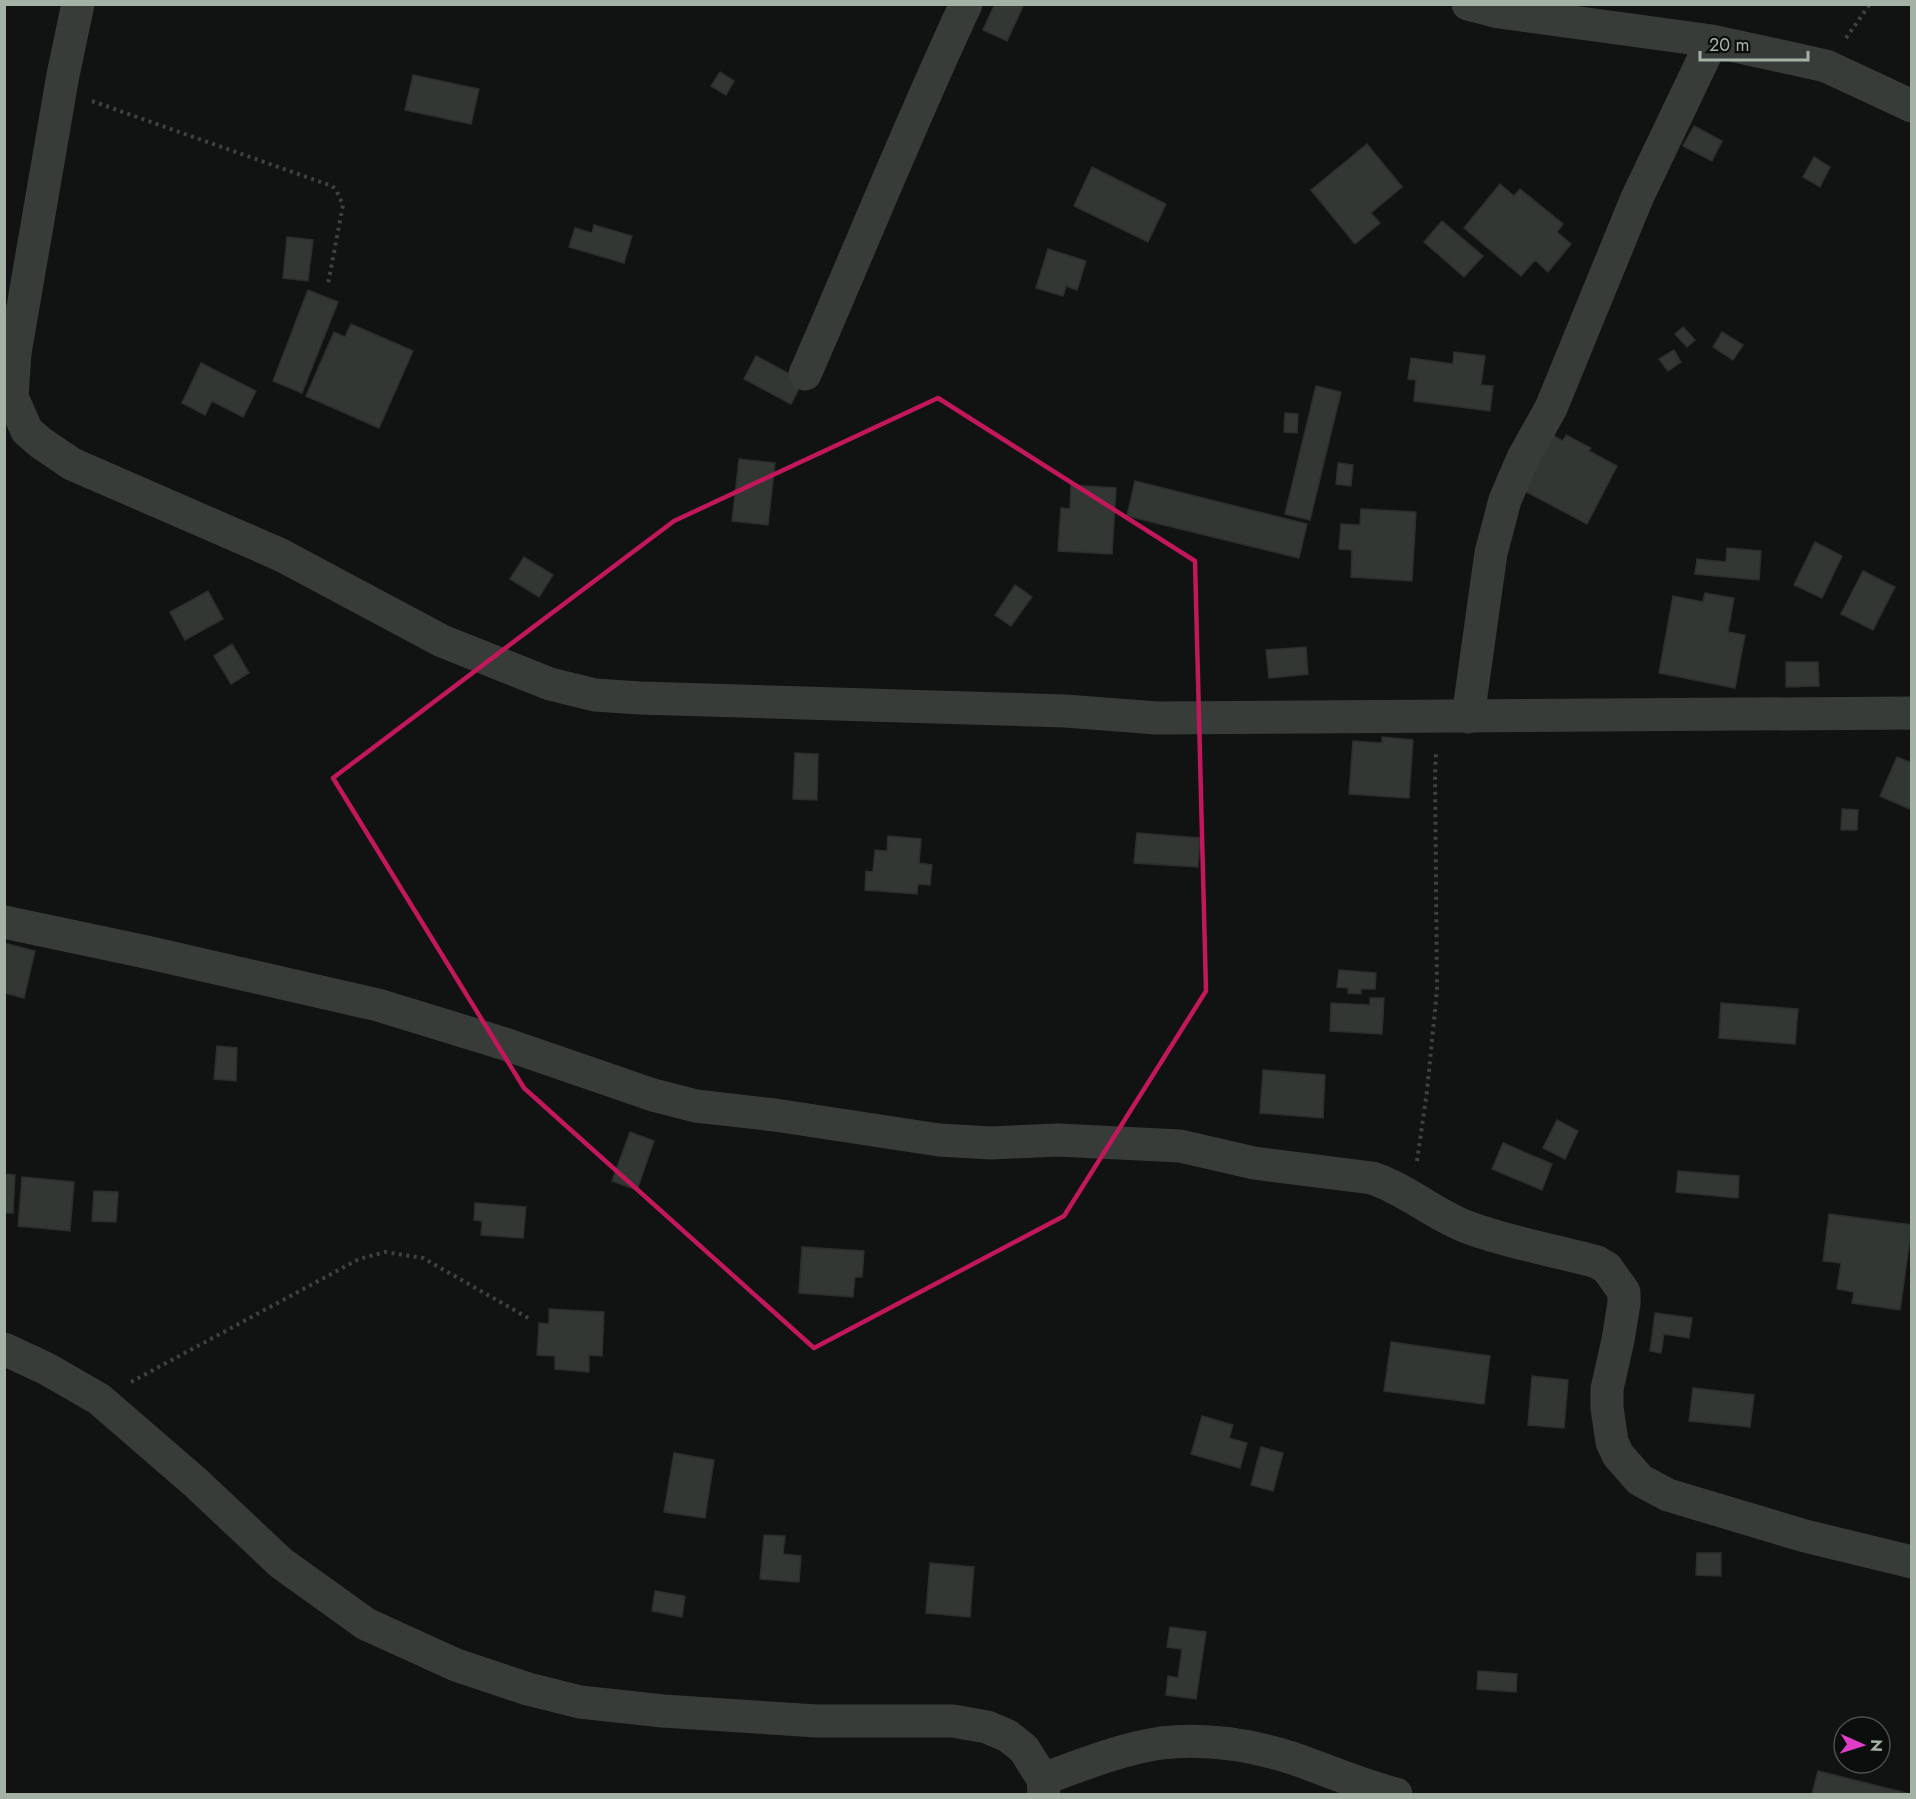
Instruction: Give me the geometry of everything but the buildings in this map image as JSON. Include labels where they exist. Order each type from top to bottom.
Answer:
[{"type":"street","points":[[78,4],[10,364],[12,398],[27,430],[41,443],[72,464],[280,555],[442,641],[550,684],[595,695],[640,698],[1065,711],[1157,718],[1911,713]]},
{"type":"street","points":[[805,374],[924,94],[966,4]]},
{"type":"street","points":[[1468,4],[1499,12],[1712,41],[1826,66],[1911,106]]},
{"type":"street","points":[[1454,717],[1505,500],[1523,458],[1551,408],[1637,198],[1712,41]]},
{"type":"street","points":[[4,922],[378,1005],[505,1044],[653,1095],[696,1106],[775,1115],[939,1140],[992,1143],[1058,1140],[1180,1146],[1254,1163],[1372,1178],[1393,1185],[1464,1226],[1506,1240],[1597,1262],[1614,1276],[1624,1292],[1624,1304],[1607,1389],[1609,1426],[1612,1442],[1618,1455],[1640,1480],[1668,1495],[1805,1536],[1911,1562]]},
{"type":"street","points":[[4,1349],[47,1369],[99,1399],[195,1482],[281,1563],[366,1624],[456,1665],[538,1692],[580,1702],[639,1709],[818,1721],[953,1721],[987,1726],[1008,1736],[1024,1749],[1044,1787],[1103,1757],[1161,1743],[1204,1742],[1251,1748],[1291,1758],[1396,1794]]},
{"type":"path","points":[[61,90],[332,186],[336,189],[343,205],[328,284]]},
{"type":"path","points":[[1412,1198],[1427,1091],[1437,990],[1435,773],[1454,717]]},
{"type":"path","points":[[99,1399],[359,1259],[385,1252],[423,1258],[530,1318]]},
{"type":"highlighted area","points":[[938,398],[1195,561],[1206,991],[1064,1216],[814,1348],[524,1088],[333,778],[674,521]]}]
